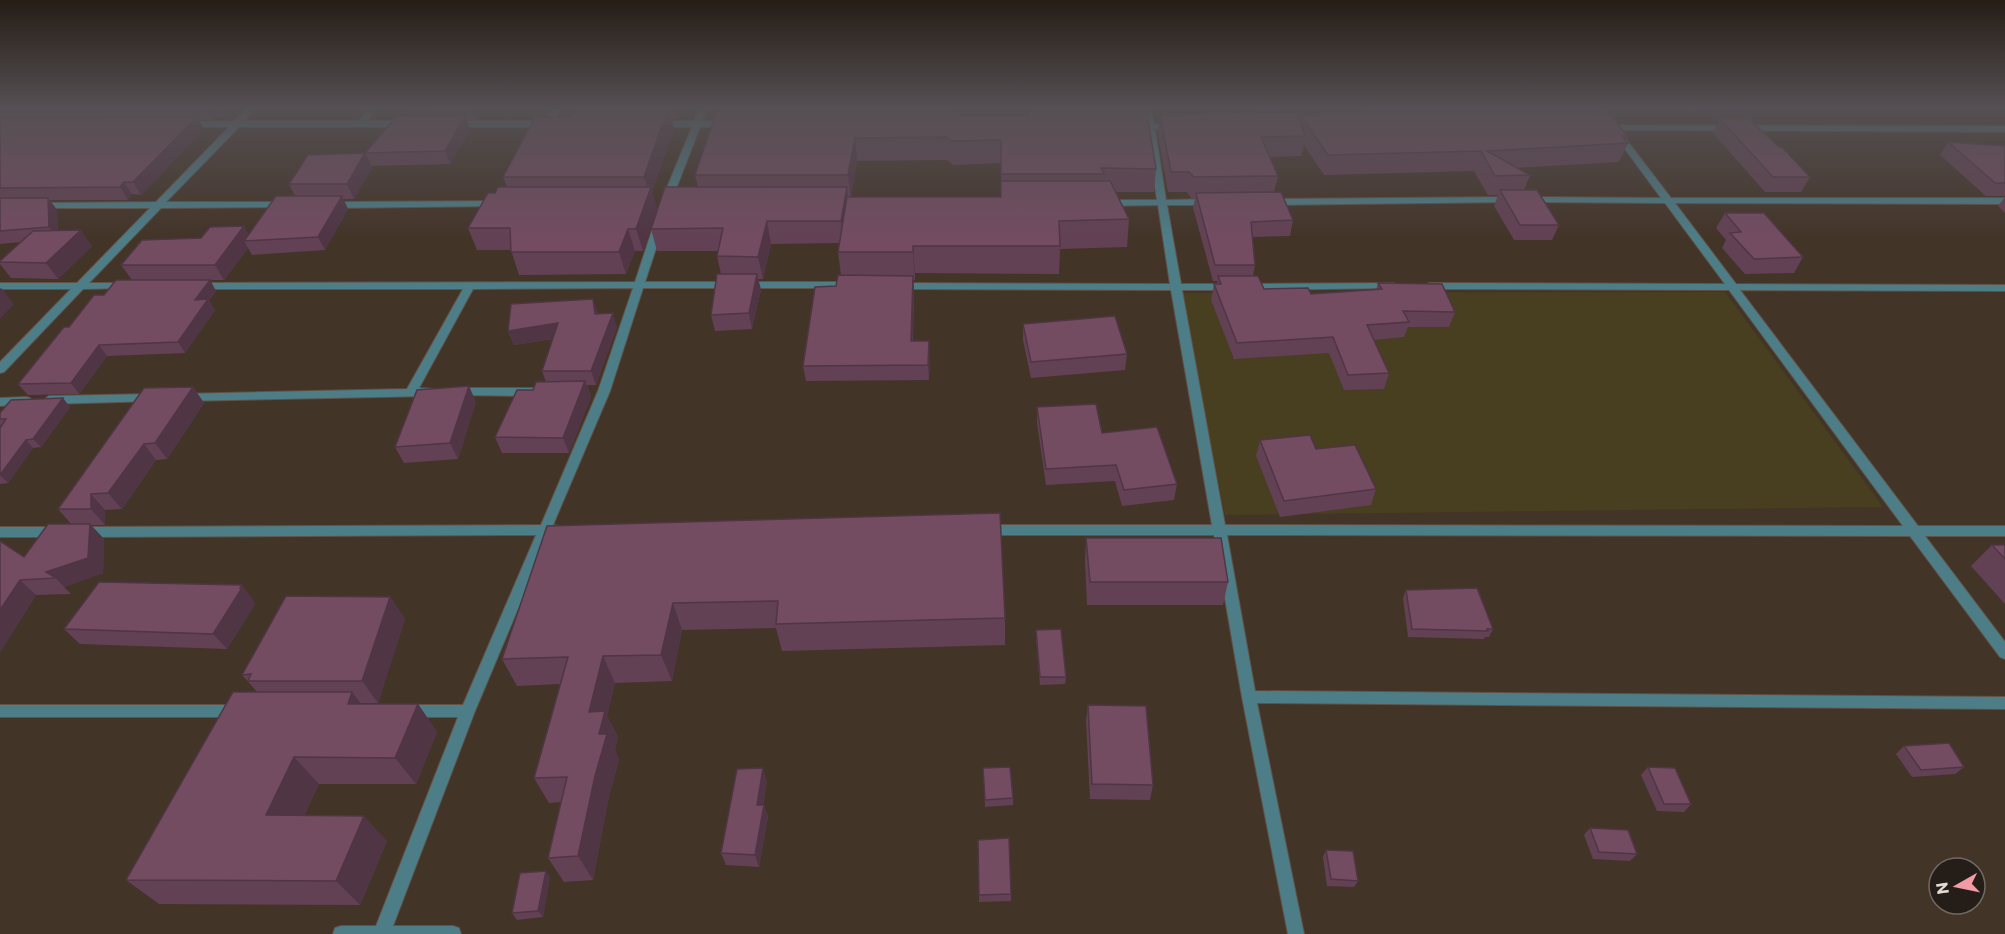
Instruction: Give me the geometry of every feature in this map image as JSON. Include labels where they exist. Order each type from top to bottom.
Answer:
[{"type":"street","points":[[0,369],[210,152]]},
{"type":"street","points":[[381,934],[468,711],[546,530],[686,152]]},
{"type":"street","points":[[1154,152],[1249,697],[1296,934]]},
{"type":"street","points":[[1632,152],[2005,653]]},
{"type":"street","points":[[1256,202],[1668,199],[2005,201]]},
{"type":"street","points":[[1091,203],[1220,202]]},
{"type":"street","points":[[323,205],[512,204]]},
{"type":"street","points":[[22,205],[300,205]]},
{"type":"street","points":[[187,286],[639,284],[866,286]]},
{"type":"street","points":[[411,392],[470,285]]},
{"type":"street","points":[[0,286],[139,286]]},
{"type":"street","points":[[890,286],[1409,286]]},
{"type":"street","points":[[1421,286],[1736,289],[2005,288]]},
{"type":"street","points":[[0,402],[411,392],[548,392]]},
{"type":"street","points":[[0,532],[570,530]]},
{"type":"street","points":[[972,530],[2005,531]]},
{"type":"street","points":[[1249,697],[2005,703]]},
{"type":"street","points":[[0,711],[248,711]]},
{"type":"street","points":[[387,711],[468,711]]},
{"type":"street","points":[[342,934],[453,934]]},
{"type":"sand","points":[[1725,292],[1883,507],[1225,515],[1180,293]]},
{"type":"building","points":[[0,152],[163,152],[133,182],[124,182],[120,187],[0,188]]},
{"type":"building","points":[[366,152],[422,152],[365,153]]},
{"type":"building","points":[[517,152],[653,152],[644,177],[503,177]]},
{"type":"building","points":[[703,152],[852,152],[848,175],[695,175]]},
{"type":"building","points":[[1001,152],[1153,152],[1156,169],[1101,168],[1104,174],[1001,174]]},
{"type":"building","points":[[1167,152],[1267,152],[1278,176],[1194,177],[1189,172],[1171,172]]},
{"type":"building","points":[[1326,152],[1459,152],[1328,155]]},
{"type":"building","points":[[1481,152],[1488,152],[1530,175],[1495,176]]},
{"type":"building","points":[[1750,152],[1786,152],[1810,177],[1773,177]]},
{"type":"building","points":[[1959,152],[2005,152],[2005,183],[1995,183]]},
{"type":"building","points":[[365,153],[347,184],[289,184],[308,155]]},
{"type":"building","points":[[1001,181],[1110,181],[1129,219],[1059,221],[1060,246],[913,246],[913,252],[838,252],[847,197],[1001,197]]},
{"type":"building","points":[[498,187],[651,187],[636,229],[628,229],[619,252],[511,252],[510,228],[468,228],[488,193],[495,193]]},
{"type":"building","points":[[665,187],[847,187],[841,221],[767,221],[758,257],[717,256],[723,228],[651,229]]},
{"type":"building","points":[[1500,190],[1537,190],[1559,225],[1520,225]]},
{"type":"building","points":[[1281,192],[1293,220],[1251,222],[1255,265],[1215,265],[1196,193]]},
{"type":"building","points":[[276,196],[342,196],[318,237],[244,241]]},
{"type":"building","points":[[0,198],[48,198],[49,227],[0,231]]},
{"type":"building","points":[[1725,213],[1764,213],[1803,257],[1754,259],[1730,233],[1741,232]]},
{"type":"building","points":[[244,226],[215,265],[121,265],[142,240],[201,238],[210,227]]},
{"type":"building","points":[[81,230],[46,263],[0,262],[33,231]]},
{"type":"building","points":[[717,274],[757,274],[749,313],[711,315]]},
{"type":"building","points":[[838,275],[913,276],[911,341],[929,341],[928,365],[803,366],[815,287],[836,286]]},
{"type":"building","points":[[1218,276],[1258,276],[1264,289],[1308,288],[1311,294],[1382,289],[1378,283],[1442,284],[1455,312],[1403,311],[1409,322],[1367,325],[1389,373],[1348,375],[1333,337],[1237,343],[1214,284],[1221,284]]},
{"type":"building","points":[[116,280],[210,280],[195,300],[208,299],[178,342],[99,345],[71,383],[18,384],[64,327],[69,327],[94,295],[104,295]]},
{"type":"building","points":[[593,299],[595,314],[613,313],[591,371],[542,371],[558,323],[508,331],[511,304]]},
{"type":"building","points":[[1115,316],[1127,354],[1031,362],[1023,324]]},
{"type":"building","points":[[585,381],[563,438],[495,437],[517,390],[533,390],[536,382]]},
{"type":"building","points":[[469,386],[450,443],[395,447],[417,390]]},
{"type":"building","points":[[193,387],[155,443],[144,444],[108,493],[91,494],[91,509],[58,509],[144,388]]},
{"type":"building","points":[[63,398],[33,439],[26,440],[0,475],[0,428],[6,419],[0,419],[0,413],[11,400]]},
{"type":"building","points":[[1096,404],[1102,433],[1157,427],[1177,484],[1124,490],[1116,465],[1046,469],[1037,407]]},
{"type":"building","points":[[1310,435],[1316,449],[1355,445],[1376,489],[1284,501],[1260,440]]},
{"type":"building","points":[[1000,513],[1005,618],[776,624],[778,601],[673,603],[661,655],[603,656],[589,712],[605,711],[599,734],[607,734],[595,776],[578,856],[548,858],[567,777],[534,778],[568,657],[502,659],[547,526]]},
{"type":"building","points":[[48,524],[90,524],[88,558],[46,572],[56,578],[20,580],[0,610],[0,541],[24,557]]},
{"type":"building","points":[[1086,538],[1221,538],[1228,582],[1090,582]]},
{"type":"building","points":[[1992,545],[2005,545],[2005,559]]},
{"type":"building","points":[[99,582],[242,585],[240,588],[242,588],[213,634],[64,629]]},
{"type":"building","points":[[1477,588],[1493,629],[1487,629],[1488,631],[1412,629],[1406,590]]},
{"type":"building","points":[[286,596],[390,597],[362,681],[248,681],[251,674],[242,675]]},
{"type":"building","points":[[1061,629],[1066,677],[1040,677],[1036,630]]},
{"type":"building","points":[[233,692],[352,692],[348,704],[418,704],[395,758],[294,757],[266,815],[364,816],[336,881],[126,880]]},
{"type":"building","points":[[1088,705],[1146,706],[1153,785],[1092,784]]},
{"type":"building","points":[[1949,743],[1964,767],[1921,770],[1904,746]]},
{"type":"building","points":[[1010,767],[1013,798],[985,800],[983,768]]},
{"type":"building","points":[[1648,767],[1675,768],[1691,804],[1664,804]]},
{"type":"building","points":[[763,768],[757,805],[764,805],[755,855],[721,853],[737,769]]},
{"type":"building","points":[[1590,828],[1628,830],[1637,854],[1599,852]]},
{"type":"building","points":[[1009,838],[1011,894],[979,895],[978,840]]},
{"type":"building","points":[[1326,850],[1353,851],[1358,881],[1331,879]]},
{"type":"building","points":[[546,871],[538,911],[512,913],[520,873]]}]
